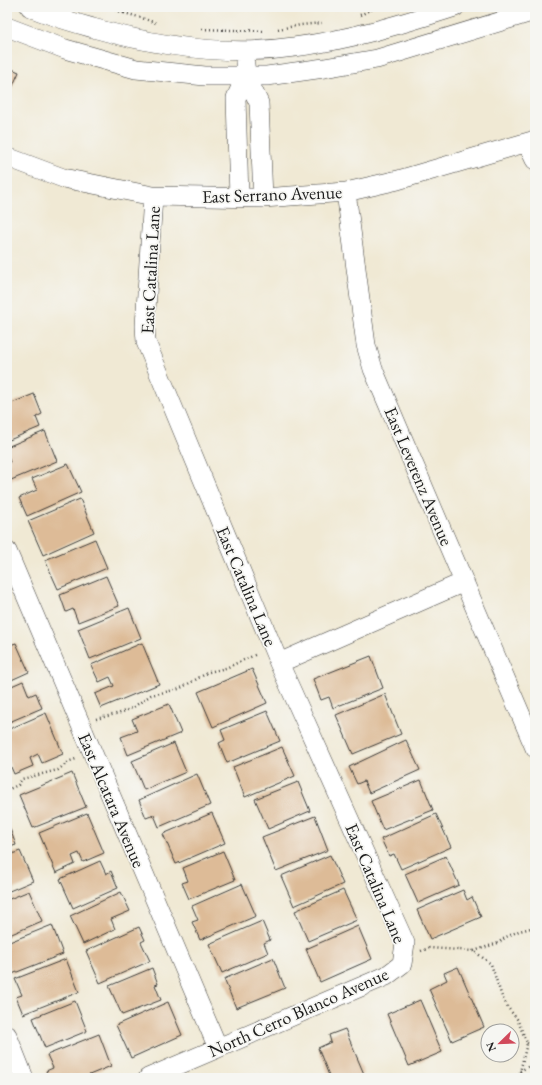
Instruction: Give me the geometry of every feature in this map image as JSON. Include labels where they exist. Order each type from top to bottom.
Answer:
[{"type":"street","points":[[30,7],[74,23],[123,37],[172,45],[244,51],[294,47],[345,38],[402,24],[455,7]]},
{"type":"street","points":[[7,27],[65,49],[136,69],[205,76],[267,76],[324,68],[378,58],[517,12]]},
{"type":"street","points":[[244,51],[246,76],[258,103],[263,198]]},
{"type":"street","points":[[239,198],[236,98],[246,76]]},
{"type":"street","points":[[531,141],[535,160]]},
{"type":"street","name":"East Serrano Avenue","points":[[7,157],[63,178],[153,196],[263,198],[346,192],[398,180],[531,141]]},
{"type":"street","name":"East Leverenz Avenue","points":[[346,192],[366,346],[373,369],[535,748]]},
{"type":"street","name":"East Catalina Lane","points":[[153,196],[145,326],[146,342],[276,656],[405,943],[402,964]]},
{"type":"street","name":"East Alcatara Avenue","points":[[7,551],[218,1048]]},
{"type":"street","points":[[276,656],[464,582]]},
{"type":"street","name":"North Cerro Blanco Avenue","points":[[148,1078],[386,976],[402,964]]},
{"type":"street","points":[[7,1035],[24,1078]]},
{"type":"path","points":[[108,7],[157,24]]},
{"type":"path","points":[[123,7],[124,13]]},
{"type":"path","points":[[358,16],[377,7]]},
{"type":"path","points":[[199,30],[270,31],[328,22]]},
{"type":"path","points":[[80,724],[120,713],[132,708],[151,695],[179,689],[209,672],[226,668],[258,653],[276,656]]},
{"type":"path","points":[[7,790],[18,785],[22,779],[58,770],[70,761],[92,752]]},
{"type":"path","points":[[402,964],[429,948],[474,951],[498,943],[506,937],[519,931],[535,927]]},
{"type":"path","points":[[474,951],[491,964],[502,997],[517,1019],[527,1043],[535,1048]]},
{"type":"path","points":[[520,1072],[527,1043]]},
{"type":"path","points":[[513,1078],[535,1063]]},
{"type":"building","points":[[7,67],[19,72],[7,99]]},
{"type":"building","points":[[34,394],[42,414],[36,417],[40,427],[7,441],[7,405]]},
{"type":"building","points":[[45,431],[57,461],[11,480],[7,471],[7,463],[10,462],[7,454],[7,447]]},
{"type":"building","points":[[68,464],[81,492],[27,516],[19,498],[37,490],[32,479]]},
{"type":"building","points":[[80,499],[94,532],[43,555],[28,521]]},
{"type":"building","points":[[95,539],[107,568],[58,589],[45,560]]},
{"type":"building","points":[[106,576],[119,606],[78,622],[73,609],[66,612],[60,595]]},
{"type":"building","points":[[129,608],[141,638],[90,659],[78,629]]},
{"type":"building","points":[[16,643],[29,672],[7,682],[7,646]]},
{"type":"building","points":[[142,643],[159,684],[101,708],[95,694],[114,686],[110,677],[99,682],[91,665]]},
{"type":"building","points":[[371,656],[383,688],[333,708],[329,697],[321,700],[313,679]]},
{"type":"building","points":[[252,669],[267,703],[213,727],[198,692]]},
{"type":"building","points":[[23,681],[29,696],[36,693],[42,708],[7,723],[7,688]]},
{"type":"building","points":[[385,694],[401,734],[353,754],[336,715]]},
{"type":"building","points":[[169,704],[181,733],[128,755],[121,737],[137,731],[132,719]]},
{"type":"building","points":[[267,711],[280,741],[227,763],[219,743],[225,740],[221,730]]},
{"type":"building","points":[[46,713],[63,754],[42,763],[38,754],[30,758],[33,766],[14,774],[7,758],[7,730]]},
{"type":"building","points":[[406,740],[420,770],[369,793],[364,781],[357,784],[349,767]]},
{"type":"building","points":[[174,743],[186,772],[144,790],[132,761]]},
{"type":"building","points":[[282,747],[295,776],[245,797],[233,767]]},
{"type":"building","points":[[72,773],[86,807],[33,828],[19,795]]},
{"type":"building","points":[[197,774],[210,805],[159,827],[154,815],[146,818],[139,800]]},
{"type":"building","points":[[421,780],[433,810],[383,830],[371,801]]},
{"type":"building","points":[[298,782],[310,811],[268,829],[255,799]]},
{"type":"building","points":[[87,813],[104,853],[83,862],[79,853],[72,856],[75,864],[56,873],[39,833]]},
{"type":"building","points":[[212,813],[225,843],[176,864],[163,834]]},
{"type":"building","points":[[436,814],[451,847],[401,869],[394,854],[389,856],[381,839]]},
{"type":"building","points":[[315,816],[328,850],[276,871],[262,837]]},
{"type":"building","points":[[7,821],[16,845],[7,848]]},
{"type":"building","points":[[20,851],[33,881],[7,892],[7,856]]},
{"type":"building","points":[[223,851],[235,880],[189,899],[182,883],[188,881],[183,868]]},
{"type":"building","points":[[330,855],[343,884],[294,906],[281,876]]},
{"type":"building","points":[[446,856],[459,885],[418,903],[405,874]]},
{"type":"building","points":[[100,861],[106,874],[111,871],[118,888],[73,908],[60,879]]},
{"type":"building","points":[[242,884],[256,916],[200,940],[192,922],[198,920],[192,906]]},
{"type":"building","points":[[343,890],[357,920],[308,941],[295,911]]},
{"type":"building","points":[[463,890],[467,900],[472,897],[481,917],[430,939],[417,910]]},
{"type":"building","points":[[29,891],[42,921],[7,936],[7,900]]},
{"type":"building","points":[[121,892],[130,911],[111,919],[115,929],[83,944],[70,916]]},
{"type":"building","points":[[262,921],[270,940],[264,943],[268,953],[222,973],[209,944]]},
{"type":"building","points":[[52,925],[63,954],[12,974],[7,961],[7,943]]},
{"type":"building","points":[[358,926],[372,959],[320,982],[306,949]]},
{"type":"building","points":[[139,927],[145,940],[141,942],[150,961],[100,983],[86,951]]},
{"type":"building","points":[[273,958],[285,988],[236,1008],[224,979]]},
{"type":"building","points":[[66,959],[79,992],[23,1014],[16,997],[22,995],[15,979]]},
{"type":"building","points":[[458,967],[482,1023],[480,1023],[480,1029],[452,1041],[429,989],[447,980],[444,973]]},
{"type":"building","points":[[152,968],[158,984],[155,985],[161,1000],[122,1015],[109,986]]},
{"type":"building","points":[[420,1000],[442,1052],[409,1066],[387,1014]]},
{"type":"building","points":[[75,1001],[87,1031],[45,1048],[33,1018]]},
{"type":"building","points":[[168,1002],[182,1035],[131,1058],[116,1025]]},
{"type":"building","points":[[345,1029],[364,1074],[355,1078],[330,1078],[318,1048],[331,1042],[329,1035]]},
{"type":"building","points":[[99,1034],[111,1066],[82,1078],[72,1078],[71,1075],[63,1078],[49,1078],[46,1071],[53,1068],[47,1055]]}]
